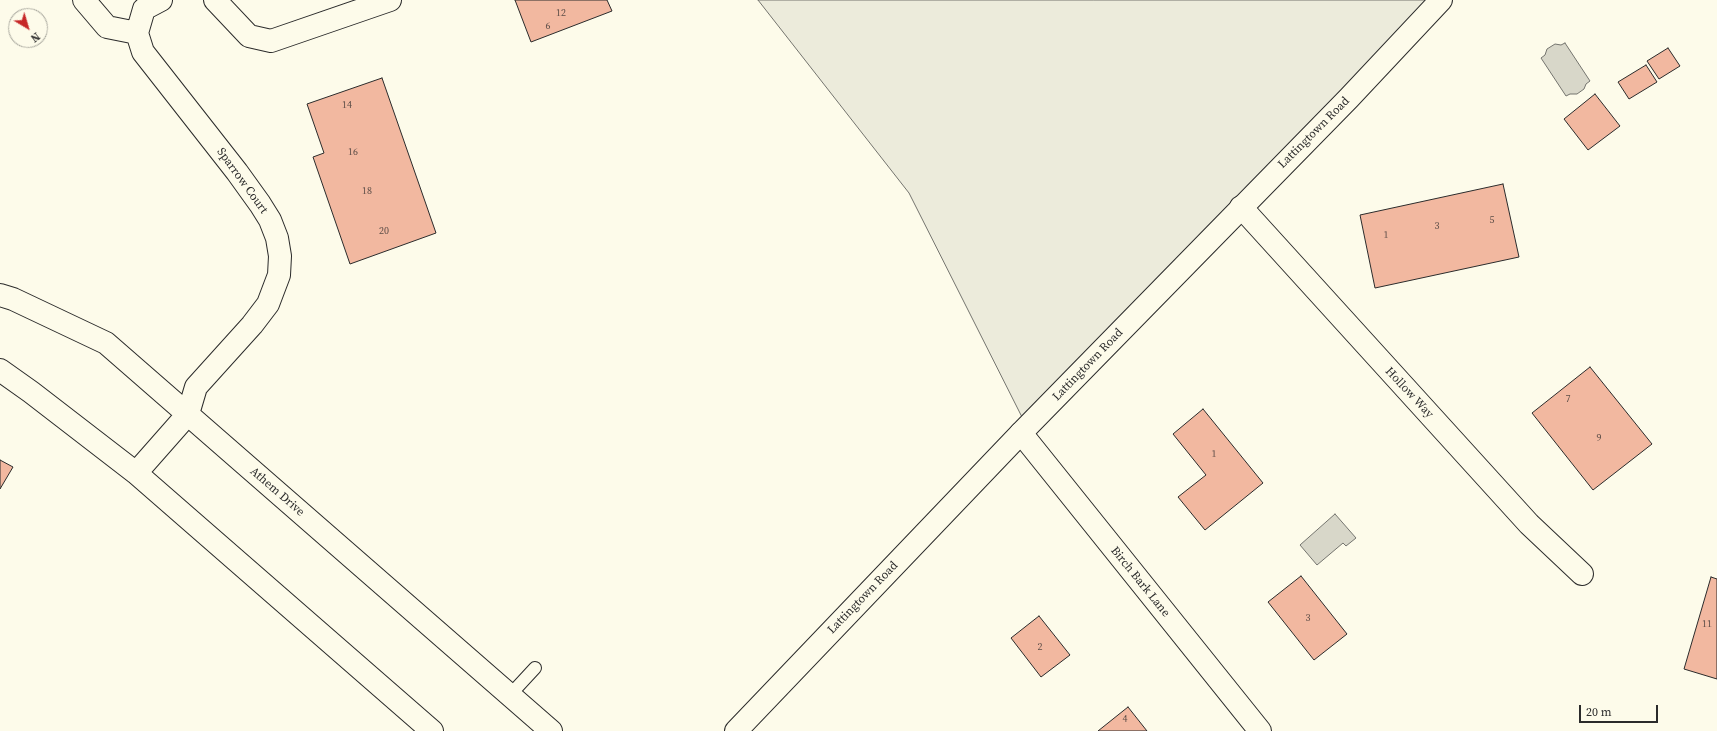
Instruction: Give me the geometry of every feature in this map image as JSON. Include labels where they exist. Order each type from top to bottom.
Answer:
[{"type":"street","points":[[84,0],[107,28],[136,33],[144,9],[161,0]]},
{"type":"street","points":[[215,0],[249,36],[270,41],[390,0]]},
{"type":"street","name":"Lattingtown Road","points":[[736,731],[1021,433],[1349,98],[1441,0]]},
{"type":"street","name":"Sparrow Court","points":[[136,33],[143,52],[237,172],[260,204],[270,220],[280,256],[279,275],[268,304],[252,325],[196,387],[188,414],[136,473]]},
{"type":"street","name":"Hollow Way","points":[[1241,207],[1309,284],[1530,524],[1582,574]]},
{"type":"street","name":"Athem Drive","points":[[0,295],[13,299],[106,343],[510,695],[537,727]]},
{"type":"street","points":[[0,370],[136,473],[432,731]]},
{"type":"street","name":"Birch Bark Lane","points":[[1021,433],[1260,731]]},
{"type":"lane","points":[[510,695],[535,668]]},
{"type":"shaded area","points":[[758,0],[1430,0],[1026,425],[909,193]]},
{"type":"shaded area","points":[[1565,43],[1590,81],[1586,84],[1584,89],[1577,94],[1570,94],[1566,96],[1541,58],[1545,55],[1547,49],[1555,44],[1561,45]]},
{"type":"shaded area","points":[[1335,514],[1356,538],[1346,546],[1343,543],[1317,565],[1300,545]]},
{"type":"building","points":[[515,0],[607,0],[612,11],[531,42]]},
{"type":"building","points":[[1668,48],[1680,66],[1659,79],[1647,61]]},
{"type":"building","points":[[1646,65],[1657,82],[1629,99],[1618,82]]},
{"type":"building","points":[[382,78],[436,233],[350,264],[313,157],[324,153],[307,104]]},
{"type":"building","points":[[1595,94],[1620,126],[1588,150],[1564,119]]},
{"type":"building","points":[[1503,184],[1519,257],[1375,288],[1360,215]]},
{"type":"building","points":[[1590,367],[1652,444],[1593,490],[1532,413]]},
{"type":"building","points":[[1203,409],[1263,483],[1205,530],[1178,497],[1206,475],[1173,434]]},
{"type":"building","points":[[0,460],[13,467],[0,489]]},
{"type":"building","points":[[1301,576],[1347,634],[1314,660],[1268,602]]},
{"type":"building","points":[[1711,577],[1717,579],[1717,679],[1684,669]]},
{"type":"building","points":[[1039,616],[1070,655],[1041,677],[1011,638]]},
{"type":"building","points":[[1128,707],[1147,731],[1098,731]]}]
